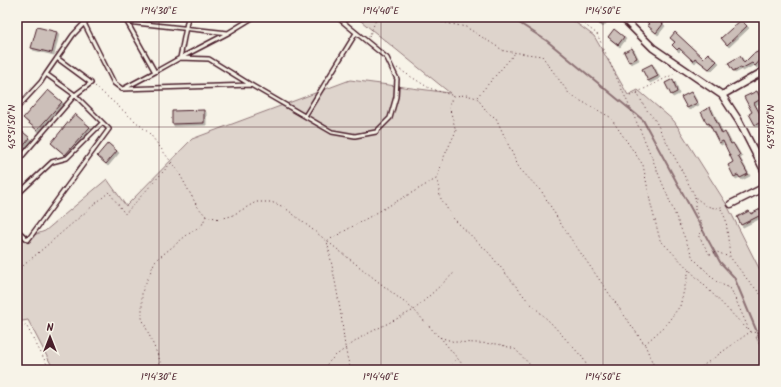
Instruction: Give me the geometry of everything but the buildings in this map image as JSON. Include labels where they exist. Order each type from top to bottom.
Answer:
[{"type":"street","points":[[622,17],[653,48],[722,95],[739,121],[764,170]]},
{"type":"street","points":[[722,95],[764,71]]},
{"type":"street","points":[[730,204],[762,189],[764,186]]},
{"type":"lane","points":[[17,108],[41,82],[73,35],[90,17]]},
{"type":"lane","points":[[124,17],[129,23],[155,72]]},
{"type":"lane","points":[[129,23],[141,17]]},
{"type":"lane","points":[[180,58],[188,17]]},
{"type":"lane","points":[[122,89],[228,33],[254,17]]},
{"type":"lane","points":[[180,58],[209,59],[332,132],[355,136],[376,132],[390,118],[396,97],[397,79],[387,58],[337,17]]},
{"type":"lane","points":[[84,23],[114,83],[122,89],[251,85]]},
{"type":"lane","points":[[129,23],[228,33]]},
{"type":"lane","points":[[305,116],[356,33]]},
{"type":"lane","points":[[17,162],[74,95],[91,83],[57,58]]},
{"type":"lane","points":[[17,230],[28,240],[110,129],[74,95],[46,74]]},
{"type":"lane","points":[[17,195],[52,162],[67,158],[102,123]]},
{"type":"path","points":[[367,42],[377,17]]},
{"type":"path","points":[[427,17],[432,20],[466,27],[504,51],[542,56],[570,95],[610,117],[643,165],[651,206],[660,240],[750,332]]},
{"type":"path","points":[[575,17],[597,34],[645,141],[693,258],[717,282],[731,289],[750,332]]},
{"type":"path","points":[[477,98],[516,52]]},
{"type":"path","points":[[389,62],[429,88],[454,96],[466,95],[477,98],[488,113],[496,118],[520,168],[542,192],[564,229],[645,345],[654,366],[654,370]]},
{"type":"path","points":[[630,96],[684,69]]},
{"type":"path","points":[[91,83],[150,134],[178,171],[197,206],[206,216],[220,219],[231,216],[256,202],[271,202],[284,207],[414,310],[467,370]]},
{"type":"path","points":[[637,93],[646,109],[655,120],[695,196],[707,207],[720,208],[730,204]]},
{"type":"path","points":[[454,96],[450,106],[456,131],[443,159],[437,178],[440,197],[454,218],[489,253],[528,301],[551,323],[583,358],[589,370]]},
{"type":"path","points":[[17,271],[108,192],[125,214],[172,163]]},
{"type":"path","points":[[327,241],[437,178]]},
{"type":"path","points":[[695,196],[695,210],[704,229],[699,234],[710,255],[717,252],[730,257]]},
{"type":"path","points":[[720,208],[726,220],[730,257],[746,279],[764,298]]},
{"type":"path","points":[[164,370],[142,318],[142,292],[155,261],[202,225],[206,216]]},
{"type":"path","points":[[327,241],[336,283],[342,323],[344,350],[351,370]]},
{"type":"path","points":[[645,345],[664,327],[680,306],[689,270]]},
{"type":"path","points":[[321,370],[363,336],[414,310],[455,272]]},
{"type":"path","points":[[17,327],[26,325],[50,370]]},
{"type":"path","points":[[697,370],[750,332],[764,333]]},
{"type":"path","points":[[439,337],[455,342],[498,344],[515,349],[535,370]]},
{"type":"path","points":[[447,370],[457,358]]},
{"type":"path","points":[[144,370],[161,363]]},
{"type":"shaded area","points":[[356,17],[568,17],[594,36],[628,95],[638,90],[674,121],[727,205],[764,278],[764,338],[756,337],[764,353],[764,370],[54,370],[28,320],[17,322],[17,241],[45,231],[107,179],[126,206],[192,139],[350,80],[450,93]]},
{"type":"waterway","points":[[510,17],[547,41],[643,120],[720,262],[734,277],[764,346]]}]
